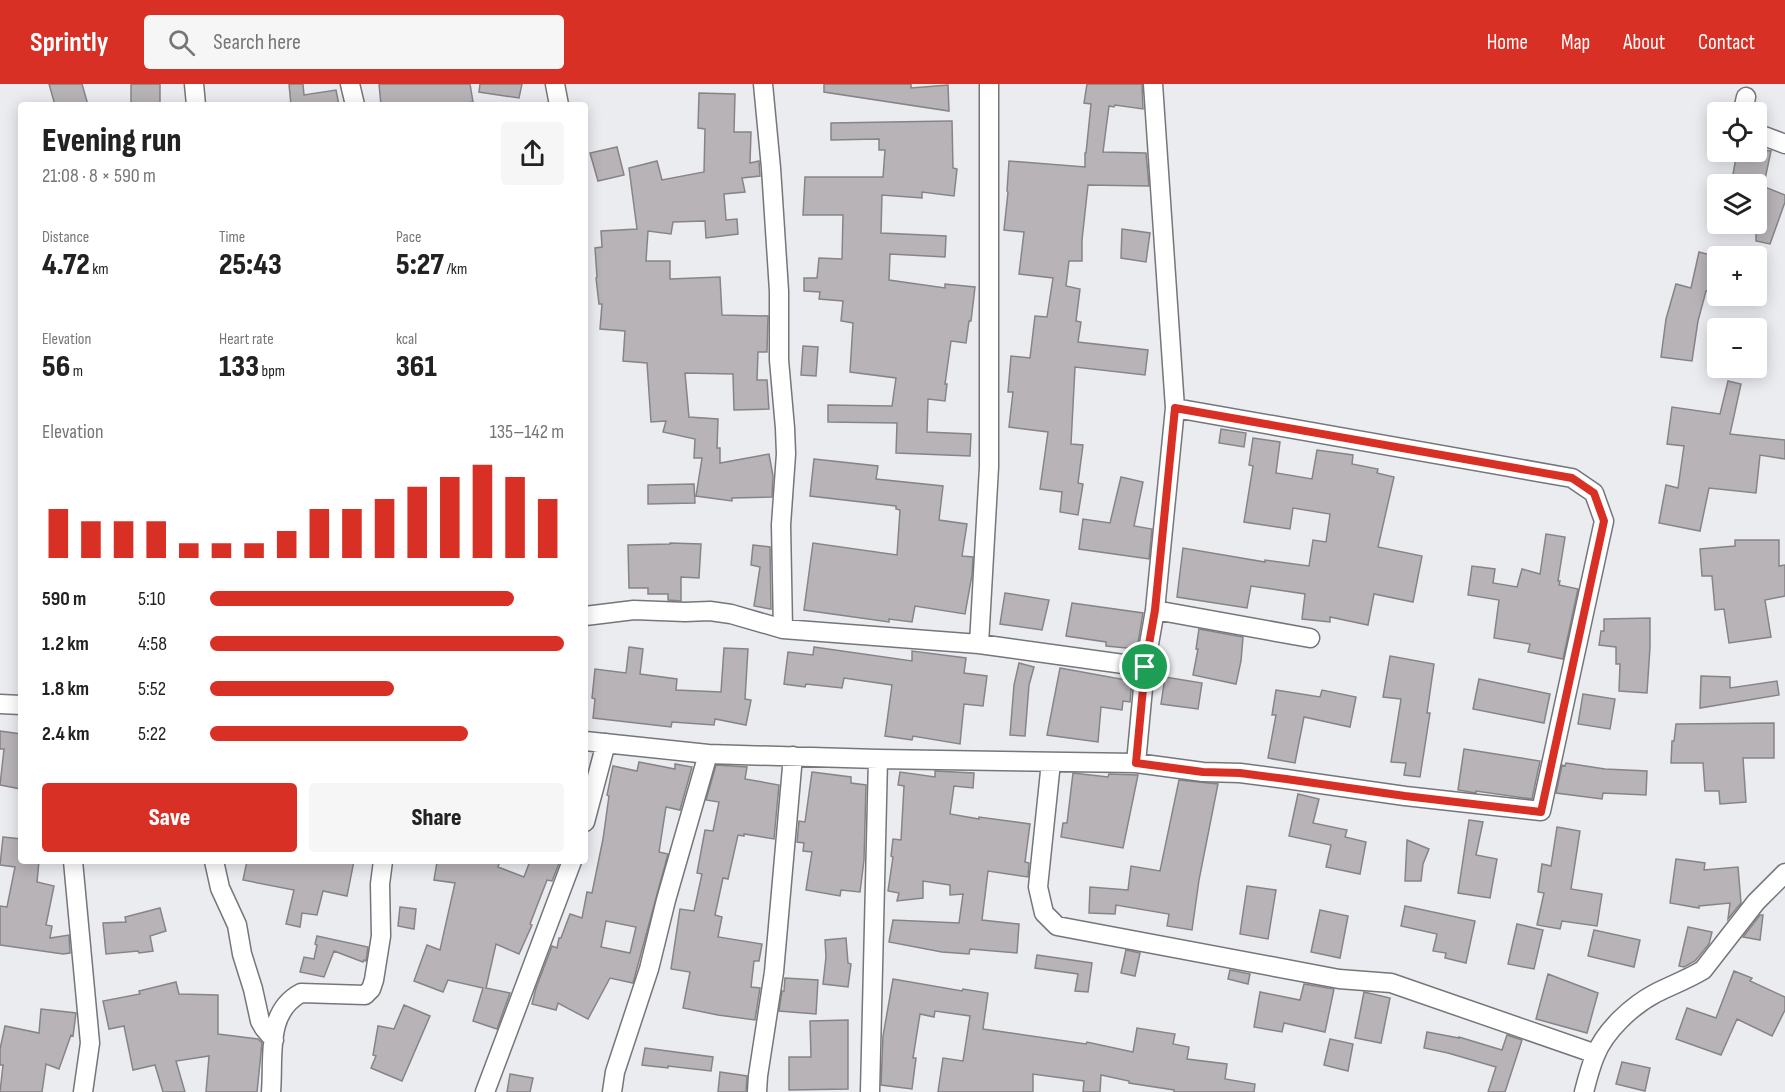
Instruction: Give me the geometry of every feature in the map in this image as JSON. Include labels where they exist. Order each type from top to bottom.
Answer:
[{"type":"street","points":[[194,84],[196,102]]},
{"type":"street","points":[[350,84],[354,102]]},
{"type":"street","points":[[555,84],[558,102]]},
{"type":"street","points":[[763,84],[779,291],[779,360],[786,454],[781,525],[783,629]]},
{"type":"street","points":[[979,644],[989,467],[989,84]]},
{"type":"street","points":[[1136,763],[1145,667],[1155,610],[1175,408],[1153,84]]},
{"type":"street","points":[[1767,138],[1785,144]]},
{"type":"street","points":[[588,741],[708,754],[1136,763],[1203,772],[1240,773],[1541,812],[1604,521],[1594,493],[1572,478],[1175,408]]},
{"type":"street","points":[[588,616],[634,610],[710,611],[731,614],[783,629],[979,644],[1145,667]]},
{"type":"street","points":[[1155,610],[1310,638]]},
{"type":"street","points":[[0,704],[18,705]]},
{"type":"street","points":[[588,811],[606,743]]},
{"type":"street","points":[[612,1092],[615,1072],[649,969],[666,900],[708,754]]},
{"type":"street","points":[[757,1092],[774,972],[793,756]]},
{"type":"street","points":[[870,1092],[878,759]]},
{"type":"street","points":[[1051,762],[1038,887],[1044,913],[1057,926],[1339,979],[1390,983],[1596,1054]]},
{"type":"street","points":[[74,864],[90,1043],[83,1092]]},
{"type":"street","points":[[215,864],[220,888],[237,925],[242,954],[260,1021],[274,1040]]},
{"type":"street","points":[[271,1092],[274,1040],[278,1015],[284,1005],[301,993],[365,995],[371,989],[381,936],[380,884],[383,864]]},
{"type":"street","points":[[485,1092],[571,864]]},
{"type":"street","points":[[1584,1092],[1596,1054],[1611,1030],[1633,1008],[1702,970],[1756,902],[1785,873]]},
{"type":"building","points":[[49,84],[82,84],[87,102],[54,102]]},
{"type":"building","points":[[131,84],[160,84],[160,102],[131,102]]},
{"type":"building","points":[[289,84],[303,84],[304,95],[336,90],[338,102],[291,102]]},
{"type":"building","points":[[379,84],[470,84],[473,102],[381,102]]},
{"type":"building","points":[[480,84],[522,84],[519,98],[479,92]]},
{"type":"building","points":[[824,84],[911,84],[911,88],[948,85],[949,111],[824,92]]},
{"type":"building","points":[[1087,84],[1142,84],[1143,109],[1109,106],[1103,152],[1146,153],[1149,186],[1088,185],[1082,261],[1069,261],[1066,286],[1080,289],[1076,321],[1081,322],[1078,342],[1148,350],[1145,375],[1075,367],[1071,444],[1083,445],[1078,483],[1083,484],[1078,515],[1060,512],[1062,492],[1040,489],[1048,432],[1009,427],[1013,392],[1008,392],[1011,356],[1030,358],[1035,316],[1047,317],[1053,278],[1019,274],[1024,232],[1004,230],[1009,161],[1085,167],[1091,104],[1084,103]]},
{"type":"building","points":[[699,93],[735,94],[734,132],[751,132],[750,163],[759,161],[760,176],[742,178],[745,192],[724,194],[726,220],[737,219],[738,234],[706,238],[705,221],[673,222],[671,234],[648,231],[646,261],[670,261],[670,279],[720,277],[722,315],[768,316],[767,352],[758,352],[757,380],[767,380],[769,409],[734,410],[733,374],[685,373],[689,417],[718,419],[717,448],[720,448],[720,463],[769,454],[773,476],[772,497],[732,498],[732,501],[696,496],[702,458],[694,458],[695,439],[663,432],[666,421],[651,422],[647,363],[623,361],[625,331],[600,329],[602,304],[599,304],[595,248],[602,247],[601,231],[637,229],[629,168],[657,161],[662,180],[704,172],[705,129],[698,128]]},
{"type":"building","points":[[952,121],[953,168],[957,169],[954,196],[922,192],[922,198],[882,195],[881,233],[946,236],[945,257],[890,254],[889,280],[945,288],[945,284],[975,287],[966,343],[951,341],[945,401],[928,399],[927,432],[971,434],[970,456],[896,453],[897,423],[828,422],[828,405],[892,406],[896,378],[850,372],[853,323],[841,321],[843,301],[819,299],[820,292],[804,291],[804,278],[817,278],[819,258],[842,259],[843,215],[803,215],[805,177],[883,177],[885,150],[879,150],[879,139],[831,140],[831,123]]},
{"type":"building","points":[[617,147],[624,175],[598,181],[590,153]]},
{"type":"building","points":[[1767,150],[1771,151],[1766,174],[1733,174],[1735,162],[1767,162]]},
{"type":"building","points":[[1767,188],[1785,195],[1785,202],[1770,244],[1756,241],[1756,234],[1767,234]]},
{"type":"building","points":[[1122,229],[1150,233],[1146,262],[1121,258]]},
{"type":"building","points":[[1699,252],[1707,254],[1707,291],[1698,321],[1692,361],[1661,357],[1666,319],[1676,284],[1691,288]]},
{"type":"building","points":[[803,346],[818,347],[816,376],[801,375]]},
{"type":"building","points":[[1728,381],[1741,384],[1730,434],[1785,440],[1785,459],[1760,455],[1756,493],[1709,488],[1700,531],[1659,523],[1666,485],[1678,488],[1684,446],[1667,444],[1672,407],[1720,414]]},
{"type":"building","points":[[1221,429],[1246,433],[1244,447],[1219,443]]},
{"type":"building","points":[[1253,438],[1280,442],[1276,473],[1312,479],[1317,450],[1353,455],[1352,464],[1378,469],[1377,473],[1394,477],[1378,547],[1422,556],[1413,602],[1374,594],[1368,625],[1330,617],[1330,622],[1302,619],[1305,594],[1251,586],[1247,608],[1177,597],[1183,548],[1265,562],[1265,560],[1309,566],[1313,540],[1326,542],[1330,514],[1293,508],[1290,529],[1244,522],[1253,466],[1249,465]]},
{"type":"building","points":[[814,459],[878,466],[876,479],[943,486],[939,520],[967,524],[962,556],[973,557],[965,614],[915,606],[912,622],[889,619],[889,622],[804,610],[813,543],[897,555],[900,510],[896,509],[896,506],[810,496]]},
{"type":"building","points":[[1121,477],[1143,482],[1134,526],[1152,529],[1149,559],[1079,549],[1083,519],[1110,523]]},
{"type":"building","points":[[694,484],[695,503],[648,504],[648,485]]},
{"type":"building","points":[[1546,534],[1565,537],[1559,585],[1578,589],[1563,659],[1528,652],[1530,644],[1494,638],[1499,600],[1468,595],[1472,566],[1495,569],[1493,583],[1517,587],[1522,569],[1540,574]]},
{"type":"building","points":[[1735,540],[1779,540],[1779,566],[1785,565],[1785,596],[1765,600],[1771,637],[1729,643],[1724,609],[1715,610],[1712,576],[1702,576],[1700,549],[1735,546]]},
{"type":"building","points":[[701,544],[699,578],[681,577],[681,601],[668,600],[668,594],[648,594],[648,588],[629,588],[628,545]]},
{"type":"building","points":[[753,545],[770,547],[771,609],[754,606],[760,567],[751,565]]},
{"type":"building","points":[[1005,593],[1049,600],[1042,630],[1000,624]]},
{"type":"building","points":[[1072,603],[1143,613],[1137,649],[1106,646],[1106,642],[1066,636]]},
{"type":"building","points":[[1650,618],[1647,693],[1619,691],[1620,664],[1616,664],[1616,647],[1599,645],[1601,631],[1604,631],[1604,619]]},
{"type":"building","points":[[1199,629],[1243,637],[1236,684],[1193,675]]},
{"type":"building","points":[[629,647],[643,649],[640,674],[677,679],[676,690],[721,692],[724,648],[748,649],[745,699],[751,700],[746,725],[715,719],[714,725],[672,722],[671,727],[593,718],[595,699],[592,698],[595,669],[626,673]]},
{"type":"building","points":[[814,647],[912,661],[912,651],[966,658],[964,673],[987,676],[983,706],[964,704],[960,744],[913,736],[912,740],[885,736],[892,685],[844,678],[842,688],[784,684],[788,652],[813,655]]},
{"type":"building","points":[[1390,656],[1434,664],[1427,713],[1430,713],[1420,777],[1404,775],[1406,763],[1391,762],[1401,699],[1383,697]]},
{"type":"building","points":[[1019,663],[1034,667],[1029,685],[1025,736],[1010,735],[1014,685]]},
{"type":"building","points":[[1060,668],[1132,681],[1130,702],[1123,701],[1122,710],[1101,707],[1098,742],[1047,735]]},
{"type":"building","points":[[1701,676],[1730,677],[1730,688],[1777,681],[1779,695],[1700,708]]},
{"type":"building","points":[[1165,677],[1202,683],[1198,709],[1161,704]]},
{"type":"building","points":[[1479,679],[1550,694],[1544,723],[1473,709]]},
{"type":"building","points":[[1276,690],[1320,697],[1322,690],[1356,697],[1350,727],[1304,717],[1295,763],[1268,758],[1276,715],[1272,715]]},
{"type":"building","points":[[1583,694],[1615,699],[1610,729],[1578,724]]},
{"type":"building","points":[[1774,723],[1774,758],[1743,758],[1746,802],[1720,804],[1719,791],[1705,791],[1703,763],[1671,763],[1672,741],[1674,741],[1676,724]]},
{"type":"building","points":[[0,731],[18,734],[18,788],[0,785],[4,749],[0,749]]},
{"type":"building","points":[[1464,749],[1540,761],[1532,799],[1458,790]]},
{"type":"building","points":[[639,762],[675,769],[675,764],[692,767],[680,810],[666,807],[659,852],[668,854],[633,983],[610,978],[588,1019],[558,1003],[556,1010],[532,1004],[552,946],[557,948],[570,914],[582,918],[587,892],[592,893],[603,839],[609,796],[607,795],[613,766],[637,771]],"holes":[[[606,921],[636,927],[630,953],[601,947]]]},
{"type":"building","points":[[1566,763],[1605,769],[1647,771],[1646,795],[1603,793],[1602,799],[1556,793],[1562,765],[1565,766]]},
{"type":"building","points":[[716,765],[747,767],[745,779],[779,785],[774,839],[738,835],[728,879],[723,878],[715,915],[722,917],[718,937],[762,944],[759,961],[754,961],[751,987],[760,988],[755,1020],[683,1008],[690,972],[671,969],[680,909],[694,911],[702,874],[697,873],[705,830],[713,831],[719,802],[706,800]]},
{"type":"building","points":[[935,771],[974,773],[973,788],[954,786],[950,814],[1030,824],[1025,862],[1029,863],[1028,877],[988,871],[982,920],[1019,924],[1017,953],[970,949],[969,954],[942,952],[889,942],[893,920],[959,923],[963,894],[950,895],[950,885],[923,881],[923,898],[897,901],[899,893],[888,891],[893,839],[901,840],[904,786],[898,785],[900,772],[935,777]]},
{"type":"building","points":[[812,772],[851,777],[851,783],[866,785],[864,860],[860,892],[841,890],[840,896],[806,890],[812,852],[803,851],[804,843],[797,842],[799,821],[805,822]]},
{"type":"building","points":[[1073,773],[1108,777],[1109,774],[1138,775],[1123,848],[1061,837],[1063,823],[1067,823]]},
{"type":"building","points":[[1179,780],[1218,784],[1199,880],[1192,930],[1167,926],[1169,914],[1116,905],[1115,914],[1089,913],[1090,887],[1128,890],[1131,866],[1160,871]]},
{"type":"building","points":[[1298,794],[1319,799],[1313,823],[1347,830],[1345,837],[1366,842],[1360,874],[1326,867],[1331,845],[1289,836]]},
{"type":"building","points":[[1469,820],[1483,822],[1476,855],[1497,859],[1490,898],[1458,893]]},
{"type":"building","points":[[1557,827],[1580,831],[1571,889],[1602,894],[1597,926],[1562,921],[1560,929],[1537,925],[1544,893],[1538,892],[1542,864],[1551,866]]},
{"type":"building","points":[[3,837],[18,839],[18,864],[39,864],[37,882],[54,886],[46,925],[52,926],[50,938],[69,935],[70,953],[0,945],[0,906],[7,907],[15,867],[0,865]]},
{"type":"building","points":[[1407,840],[1429,849],[1423,864],[1421,881],[1405,881]]},
{"type":"building","points":[[1676,859],[1705,863],[1704,870],[1738,867],[1741,903],[1728,919],[1730,903],[1699,906],[1699,908],[1670,903]]},
{"type":"building","points":[[246,864],[353,864],[347,896],[323,891],[317,915],[302,913],[300,927],[286,924],[294,890],[243,880]]},
{"type":"building","points":[[437,864],[499,864],[498,867],[524,877],[529,864],[559,864],[552,881],[547,880],[530,924],[532,925],[519,954],[496,944],[486,988],[510,993],[497,1029],[473,1021],[483,988],[448,980],[443,992],[414,981],[427,945],[440,950],[455,883],[434,880]]},
{"type":"building","points":[[1247,886],[1276,890],[1268,939],[1240,934]]},
{"type":"building","points":[[1405,906],[1475,921],[1466,963],[1445,958],[1446,953],[1433,951],[1437,934],[1401,926]]},
{"type":"building","points":[[400,907],[416,909],[414,929],[398,926]]},
{"type":"building","points":[[160,908],[166,931],[150,936],[153,951],[106,954],[103,923],[126,922],[125,917]]},
{"type":"building","points":[[1320,910],[1348,916],[1340,958],[1311,952]]},
{"type":"building","points":[[1760,915],[1763,915],[1760,940],[1743,937]]},
{"type":"building","points":[[1517,924],[1543,930],[1534,969],[1508,964]]},
{"type":"building","points":[[1688,927],[1712,932],[1709,944],[1695,961],[1684,967],[1679,966]]},
{"type":"building","points":[[1594,930],[1640,940],[1634,967],[1588,956]]},
{"type":"building","points":[[317,936],[368,947],[366,961],[363,962],[334,951],[324,977],[300,972],[304,957],[314,959]]},
{"type":"building","points":[[846,938],[848,963],[851,964],[848,987],[823,984],[825,940]]},
{"type":"building","points":[[1126,950],[1140,953],[1135,976],[1121,973]]},
{"type":"building","points":[[1037,955],[1092,963],[1088,992],[1075,991],[1078,974],[1035,968]]},
{"type":"building","points":[[1230,970],[1250,974],[1248,984],[1228,979]]},
{"type":"building","points":[[1734,971],[1752,978],[1750,981],[1785,997],[1785,1010],[1772,1036],[1737,1019],[1721,1055],[1676,1039],[1687,1008],[1716,1018]]},
{"type":"building","points":[[1548,974],[1598,993],[1587,1033],[1536,1019]]},
{"type":"building","points":[[785,978],[818,980],[816,1014],[779,1011]]},
{"type":"building","points":[[893,979],[962,991],[963,989],[988,993],[983,1029],[1086,1044],[1087,1042],[1133,1052],[1137,1028],[1175,1034],[1173,1044],[1189,1047],[1187,1059],[1227,1064],[1225,1079],[1255,1084],[1254,1092],[1174,1092],[1174,1090],[1129,1083],[1129,1081],[1101,1075],[1100,1092],[1083,1092],[1084,1081],[1033,1074],[1033,1092],[938,1092],[943,1058],[963,1061],[970,1016],[935,1011],[934,1017],[920,1014],[913,1058],[916,1058],[912,1089],[881,1085],[883,1036]]},
{"type":"building","points":[[176,982],[179,994],[218,995],[218,1034],[258,1039],[262,1043],[257,1092],[206,1092],[209,1056],[176,1061],[185,1092],[163,1092],[155,1065],[133,1070],[124,1026],[109,1029],[103,1001],[140,994],[139,991]]},
{"type":"building","points":[[1304,984],[1334,989],[1325,1032],[1284,1023],[1282,1032],[1254,1027],[1260,992],[1300,1000]]},
{"type":"building","points":[[1364,992],[1390,998],[1381,1043],[1355,1038]]},
{"type":"building","points":[[404,1005],[430,1016],[402,1081],[371,1068],[376,1056],[373,1055],[378,1026],[394,1029]]},
{"type":"building","points":[[41,1009],[76,1013],[73,1036],[71,1035],[59,1069],[46,1064],[42,1092],[0,1092],[3,1065],[0,1065],[0,1049],[5,1026],[39,1033]]},
{"type":"building","points":[[848,1020],[848,1089],[789,1090],[789,1057],[811,1057],[810,1021]]},
{"type":"building","points":[[1427,1032],[1459,1037],[1502,1050],[1507,1035],[1522,1040],[1505,1092],[1488,1092],[1496,1067],[1424,1048]]},
{"type":"building","points":[[1330,1039],[1353,1044],[1348,1071],[1324,1065]]},
{"type":"building","points":[[645,1048],[713,1057],[711,1071],[642,1065]]},
{"type":"building","points":[[1622,1062],[1650,1068],[1645,1091],[1616,1084]]},
{"type":"building","points":[[720,1072],[747,1076],[746,1092],[718,1092]]},
{"type":"building","points":[[510,1074],[533,1078],[530,1092],[507,1092]]},
{"type":"route","points":[[1175,408],[1572,478],[1594,493],[1604,521],[1541,812],[1240,773],[1203,772],[1136,763],[1145,667],[1155,610],[1175,408]]}]
